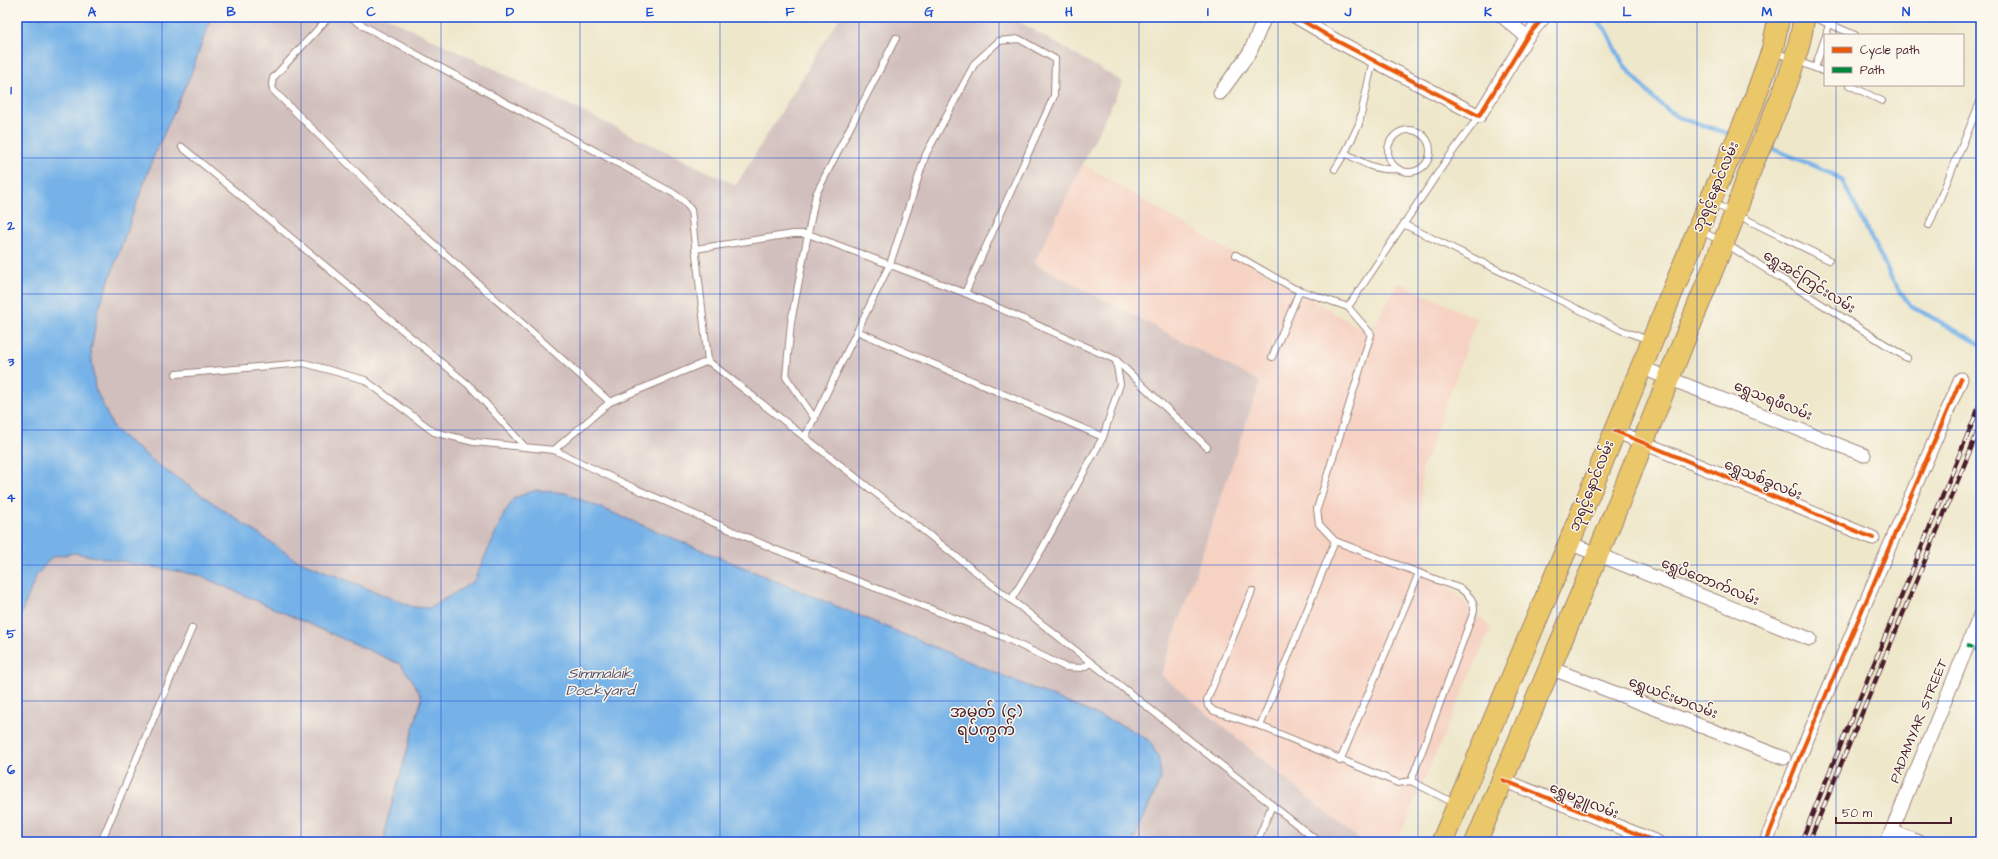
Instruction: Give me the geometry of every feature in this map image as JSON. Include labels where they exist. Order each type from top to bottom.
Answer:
[{"type":"main road","name":"ဘုရင့်နောင်လမ်း","points":[[1442,842],[1569,543],[1709,202],[1753,103],[1772,51],[1779,17]]},
{"type":"main road","name":"ဘုရင့်နောင်လမ်း","points":[[1476,842],[1644,442],[1735,214],[1755,158],[1775,114],[1802,35],[1804,17]]},
{"type":"street","points":[[1220,93],[1250,52],[1265,17]]},
{"type":"street","points":[[1296,17],[1479,116],[1527,37],[1544,17]]},
{"type":"street","points":[[1503,17],[1527,37]]},
{"type":"street","name":"ရွှေသရဖီလမ်း","points":[[1640,367],[1669,377],[1864,455]]},
{"type":"street","points":[[1766,842],[1799,758],[1961,380]]},
{"type":"street","name":"ရွှေသစ်ခွလမ်း","points":[[1615,431],[1873,538]]},
{"type":"street","name":"ရွှေပိတောက်လမ်း","points":[[1569,543],[1810,639]]},
{"type":"street","name":"PADAMYAR STREET","points":[[1889,836],[1981,612]]},
{"type":"street","name":"ရွှေယင်းမာလမ်း","points":[[1550,668],[1784,758]]},
{"type":"street","name":"ရွှေမဉ္ဇူလမ်း","points":[[1503,780],[1657,842]]},
{"type":"street","points":[[1889,836],[1918,842]]},
{"type":"lane","points":[[329,17],[273,78],[273,90],[386,201],[610,402]]},
{"type":"lane","points":[[350,17],[362,25],[673,193],[683,200],[690,210],[708,361],[1319,842]]},
{"type":"lane","points":[[1657,17],[1665,17]]},
{"type":"lane","points":[[1813,17],[1853,34]]},
{"type":"lane","points":[[1826,34],[1831,17]]},
{"type":"lane","points":[[814,419],[786,377],[791,322],[816,194],[896,38]]},
{"type":"lane","points":[[806,438],[890,264],[926,154],[975,63],[999,41],[1019,39],[1055,59],[1054,96],[965,293]]},
{"type":"lane","points":[[1815,68],[1824,41]]},
{"type":"lane","points":[[1772,51],[1824,72]]},
{"type":"lane","points":[[1336,169],[1359,124],[1373,60]]},
{"type":"lane","points":[[1851,86],[1882,102]]},
{"type":"lane","points":[[1929,225],[1981,100]]},
{"type":"lane","points":[[1348,307],[1405,225],[1446,161],[1479,116]]},
{"type":"lane","points":[[1345,153],[1370,167],[1383,170],[1398,169],[1406,172],[1414,171],[1422,168],[1427,162],[1430,154],[1430,146],[1420,133],[1413,130],[1405,131],[1397,134],[1392,140],[1389,148],[1389,156],[1398,169]]},
{"type":"lane","points":[[182,147],[471,387],[525,447]]},
{"type":"lane","points":[[1709,202],[1829,260]]},
{"type":"lane","points":[[1405,225],[1621,330],[1651,341]]},
{"type":"lane","name":"ရွှေအင်ကြင်းလမ်း","points":[[1698,229],[1723,242],[1907,358]]},
{"type":"lane","points":[[695,249],[793,234],[808,234],[965,293],[1116,360],[1207,447]]},
{"type":"lane","points":[[1236,255],[1300,290],[1348,307],[1371,334],[1317,509],[1319,524],[1335,541],[1461,589],[1469,595],[1474,602],[1474,611],[1411,781]]},
{"type":"lane","points":[[1272,357],[1300,290]]},
{"type":"lane","points":[[857,331],[1103,437]]},
{"type":"lane","points":[[1011,600],[1042,549],[1103,437],[1120,384],[1116,360]]},
{"type":"lane","points":[[554,450],[610,402],[708,361]]},
{"type":"lane","points":[[176,374],[304,363],[365,380],[434,432],[474,442],[554,450],[634,488],[774,549],[1001,636],[1065,667],[1081,668],[1092,663]]},
{"type":"lane","points":[[1260,726],[1335,541]]},
{"type":"lane","points":[[1340,760],[1419,573]]},
{"type":"lane","points":[[1252,591],[1207,700],[1208,706],[1214,711],[1260,726],[1398,783],[1411,781],[1458,805]]},
{"type":"lane","points":[[101,842],[192,628]]},
{"type":"lane","points":[[1257,842],[1272,805]]},
{"type":"shaded area","points":[[211,17],[386,17],[736,185],[840,17],[1011,17],[1123,82],[1034,263],[1260,382],[1161,675],[1362,842],[17,842],[17,625],[36,576],[98,311],[153,158],[191,74]]},
{"type":"shaded area","points":[[1079,162],[1370,334],[1398,282],[1477,319],[1422,470],[1421,559],[1491,628],[1397,842],[1359,842],[1161,675],[1260,382],[1034,263]]},
{"type":"water","name":"Simmalaik Dockyard","points":[[17,17],[211,17],[191,74],[153,158],[98,311],[91,351],[95,388],[114,429],[158,465],[295,559],[413,607],[430,608],[474,581],[504,514],[514,498],[536,490],[565,493],[1126,727],[1150,741],[1159,759],[1161,778],[1133,842],[385,842],[385,828],[422,698],[413,681],[400,664],[198,575],[74,553],[52,557],[36,576],[17,625]]},
{"type":"waterway","points":[[1594,17],[1607,31],[1623,64],[1654,99],[1677,117],[1733,135]]},
{"type":"waterway","points":[[1766,146],[1827,171],[1842,180],[1893,281],[1910,305],[1981,345]]},
{"type":"railway","points":[[1801,842],[1981,402]]},
{"type":"railway","points":[[1809,842],[1981,424]]},
{"type":"marked path","points":[[1967,645],[1981,652]]},
{"type":"cycle path","points":[[1296,17],[1337,41],[1479,116],[1527,37],[1544,17]]},
{"type":"cycle path","points":[[1766,842],[1799,758],[1961,379]]},
{"type":"cycle path","points":[[1615,431],[1873,538]]},
{"type":"cycle path","points":[[1503,780],[1657,842]]},
{"type":"district","name":"အမှတ် (၄) ရပ်ကွက်","points":[[986,721]]}]
